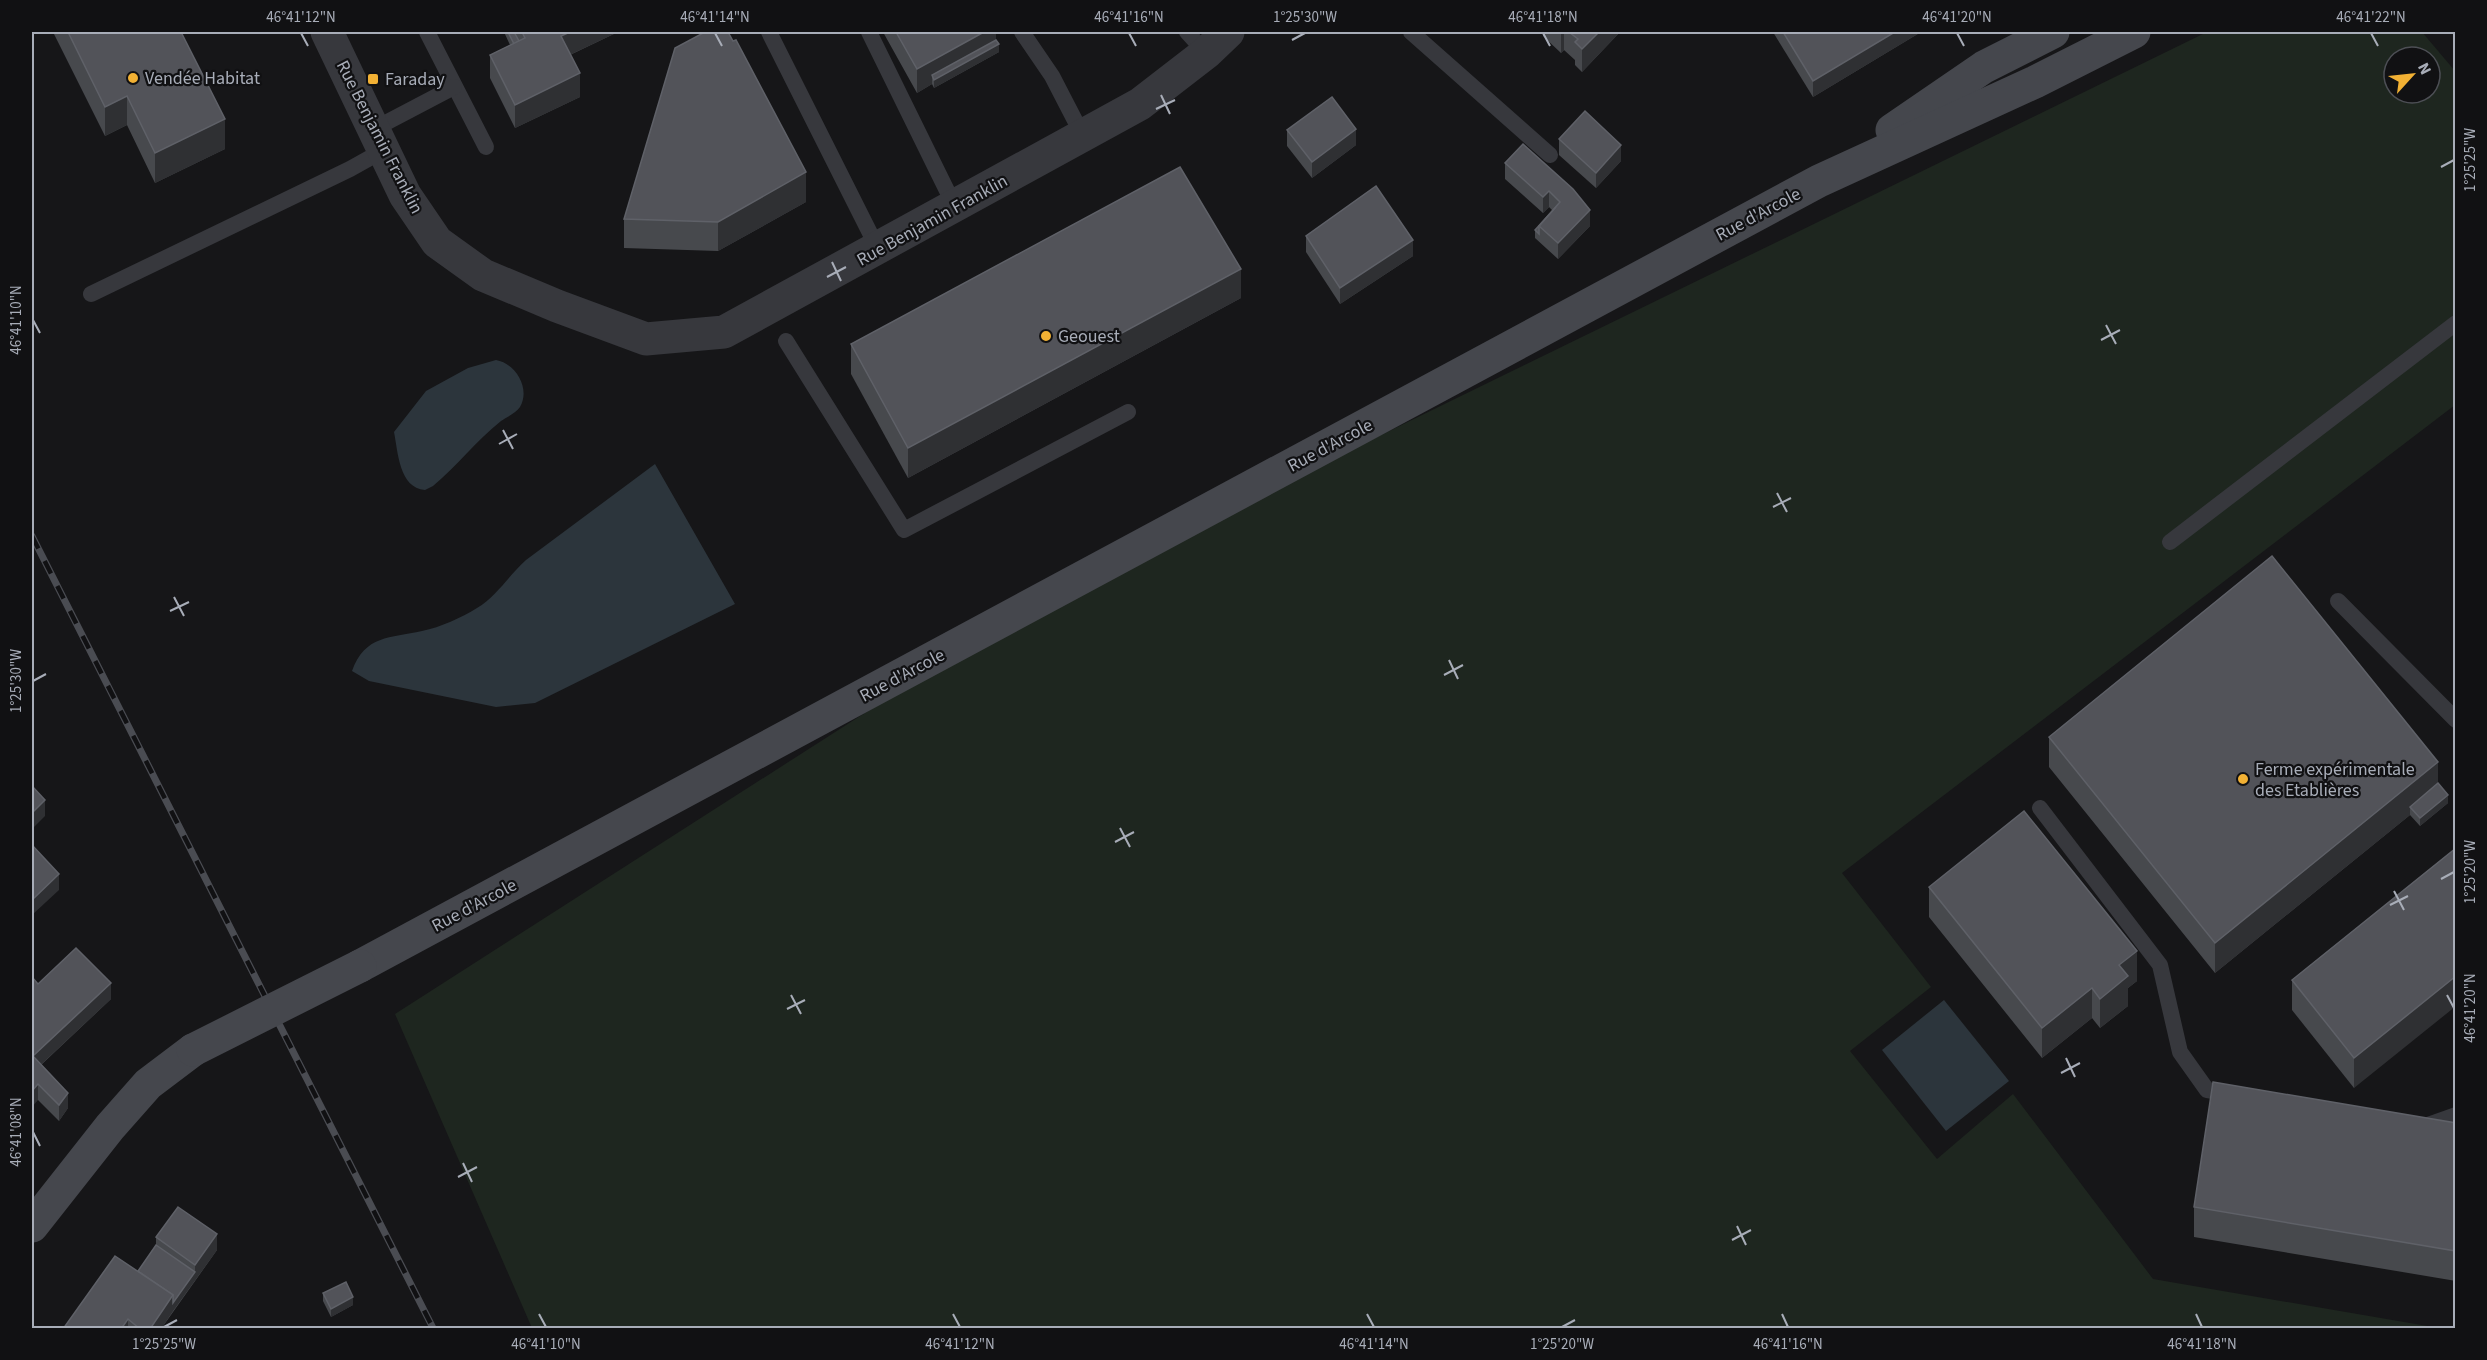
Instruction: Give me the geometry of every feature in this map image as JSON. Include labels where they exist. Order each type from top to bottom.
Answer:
[{"type":"main road","name":"Rue d'Arcole","points":[[1819,181],[1984,67],[2053,32]]},
{"type":"main road","name":"Rue d'Arcole","points":[[32,1226],[110,1127],[148,1084],[193,1050],[360,966],[1819,181],[2035,82],[2134,32]]},
{"type":"street","name":"Rue Benjamin Franklin","points":[[327,32],[405,195],[437,242],[483,275],[557,306],[646,339],[724,332],[1140,104],[1207,39]]},
{"type":"lane","points":[[427,32],[486,147]]},
{"type":"lane","points":[[769,32],[878,249]]},
{"type":"lane","points":[[869,32],[955,207]]},
{"type":"lane","points":[[1022,32],[1052,76],[1083,136]]},
{"type":"lane","points":[[1411,32],[1550,155]]},
{"type":"lane","points":[[91,294],[350,170],[379,140],[454,87]]},
{"type":"lane","points":[[2170,542],[2456,323]]},
{"type":"lane","points":[[786,341],[904,530],[1128,412]]},
{"type":"lane","points":[[2338,602],[2456,720]]},
{"type":"lane","points":[[2040,808],[2160,965],[2180,1052],[2207,1090],[2253,1097]]},
{"type":"lane","points":[[2402,1122],[2425,1126],[2456,1114]]},
{"type":"shaded area","points":[[2207,32],[2422,32],[2433,45],[2382,45],[2382,105],[2442,105],[2442,56],[2455,71],[2455,405],[1842,873],[1931,987],[1850,1051],[1937,1159],[2013,1094],[2153,1279],[2439,1328],[532,1328],[395,1014],[1035,604]]},
{"type":"shaded area","points":[[496,360],[509,366],[519,378],[524,392],[520,407],[492,429],[433,486],[425,490],[416,488],[401,468],[394,432],[426,391],[468,368]]},
{"type":"shaded area","points":[[655,464],[735,604],[535,703],[496,707],[369,681],[352,671],[357,659],[371,644],[389,637],[436,627],[458,619],[477,608],[491,598],[526,560]]},
{"type":"shaded area","points":[[1944,1000],[2009,1081],[1946,1131],[1882,1050]]},
{"type":"building","name":"Vendée Habitat","points":[[68,32],[181,32],[225,119],[155,153],[127,96],[105,107]]},
{"type":"building","points":[[508,32],[514,32],[519,41],[514,44]]},
{"type":"building","points":[[522,32],[570,32],[561,36],[580,73],[515,105],[490,55],[525,38]]},
{"type":"building","points":[[705,32],[728,32],[733,41],[736,40],[806,172],[718,222],[624,219],[675,48]]},
{"type":"building","points":[[896,32],[984,32],[917,69]]},
{"type":"building","points":[[1569,32],[1599,32],[1582,49],[1575,42],[1578,39]]},
{"type":"building","points":[[1783,32],[1895,32],[1813,81]]},
{"type":"building","points":[[996,40],[999,44],[934,80],[932,75]]},
{"type":"building","points":[[1332,97],[1356,129],[1312,162],[1287,130]]},
{"type":"building","points":[[1585,111],[1621,145],[1596,173],[1559,139]]},
{"type":"building","points":[[1523,144],[1573,189],[1590,210],[1558,243],[1539,226],[1560,202],[1549,191],[1543,197],[1505,163]]},
{"type":"building","name":"Geouest","points":[[1180,167],[1241,269],[908,448],[851,344]]},
{"type":"building","points":[[1376,186],[1413,240],[1340,288],[1306,236]]},
{"type":"building","name":"Ferme expérimentale des Etablières","points":[[2272,556],[2438,762],[2215,943],[2049,737]]},
{"type":"building","points":[[2438,783],[2448,795],[2420,818],[2410,807]]},
{"type":"building","points":[[32,786],[45,800],[32,813]]},
{"type":"building","points":[[2024,811],[2137,951],[2119,965],[2128,976],[2100,999],[2092,988],[2042,1028],[1929,887]]},
{"type":"building","points":[[32,845],[59,874],[32,900]]},
{"type":"building","points":[[2456,848],[2456,976],[2354,1058],[2292,980]]},
{"type":"building","points":[[76,948],[111,983],[33,1056],[68,1093],[59,1105],[38,1084],[32,1091],[32,977],[38,984]]},
{"type":"building","points":[[2213,1082],[2456,1123],[2456,1251],[2194,1207]]},
{"type":"building","points":[[178,1207],[217,1234],[195,1265],[156,1237]]},
{"type":"building","points":[[156,1245],[195,1272],[173,1303],[173,1295],[138,1271]]},
{"type":"building","points":[[115,1256],[173,1295],[150,1329],[140,1329],[128,1319],[121,1329],[63,1329]]},
{"type":"building","points":[[346,1282],[353,1297],[331,1309],[323,1293]]},
{"type":"railway","points":[[32,536],[433,1328]]},
{"type":"place","name":"Vendée Habitat","points":[[133,78]]},
{"type":"place","name":"Faraday","points":[[373,79]]},
{"type":"place","name":"Geouest","points":[[1046,336]]},
{"type":"place","name":"Ferme expérimentale des Etablières","points":[[2243,779]]}]
